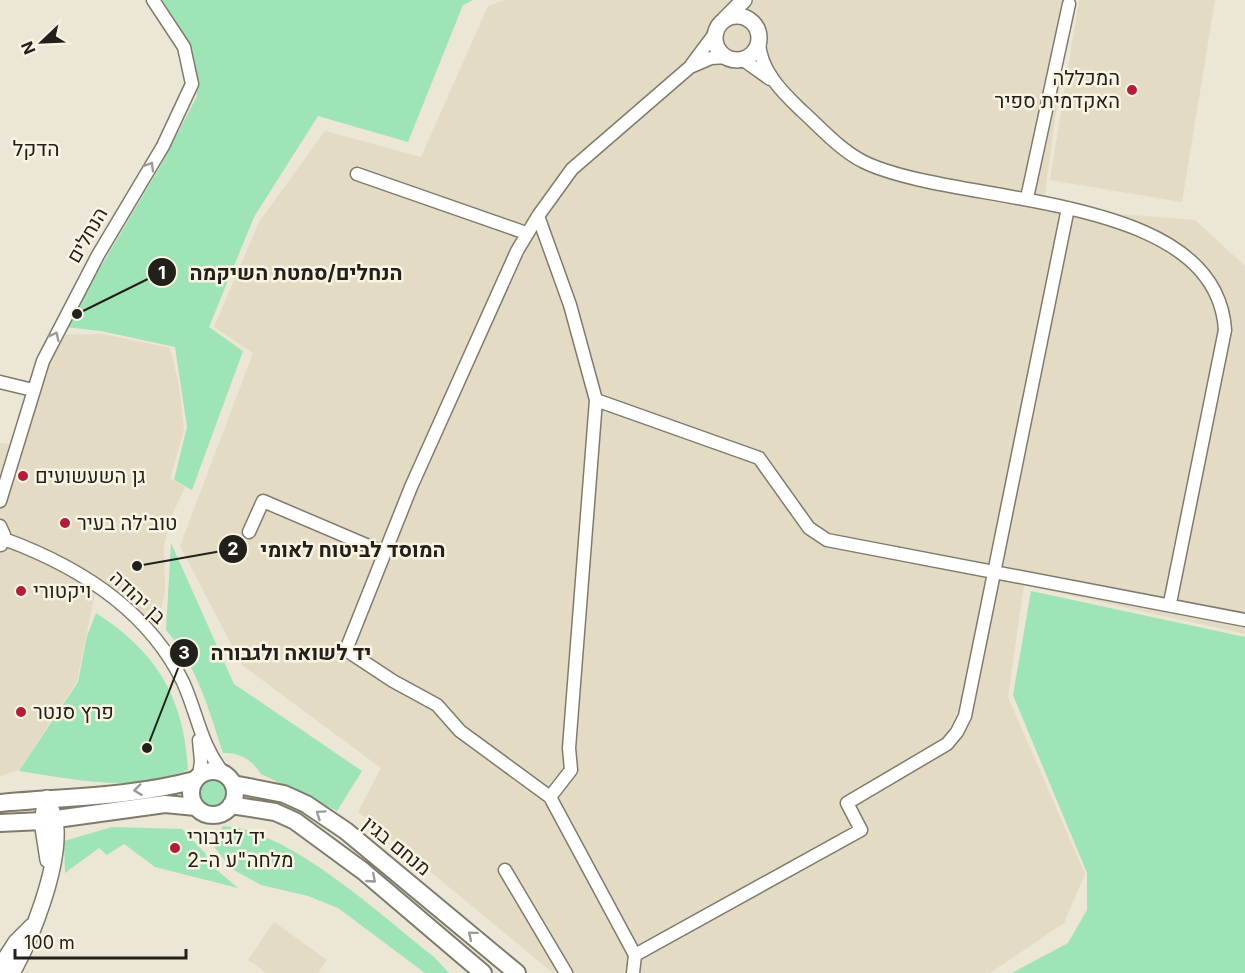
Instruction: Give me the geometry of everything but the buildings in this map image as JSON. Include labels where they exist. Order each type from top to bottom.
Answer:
[{"type":"main road","points":[[0,803],[177,785],[209,771],[229,779],[235,795],[231,805],[216,815],[205,813],[196,807],[165,804],[48,820],[0,823]]},
{"type":"main road","points":[[196,807],[191,794],[197,778]]},
{"type":"main road","name":"מנחם בגין","points":[[229,779],[284,794],[346,831],[517,973]]},
{"type":"main road","name":"מנחם בגין","points":[[231,805],[275,812],[296,821],[363,871],[483,973]]},
{"type":"street","name":"הנחלים","points":[[0,501],[33,390],[59,328],[98,255],[163,146],[192,84],[184,47],[153,0]]},
{"type":"street","points":[[633,973],[635,955],[550,797],[460,731],[437,705],[393,681],[346,650],[411,487],[526,232],[572,169],[690,68],[720,26],[744,0]]},
{"type":"street","points":[[753,0],[762,60],[774,81],[830,138],[865,162],[904,174],[1028,198],[1142,231],[1169,245],[1192,262],[1207,279],[1217,294],[1223,312],[1224,330],[1170,603]]},
{"type":"street","points":[[1028,198],[1069,4]]},
{"type":"street","points":[[720,26],[739,16],[755,25]]},
{"type":"street","points":[[720,26],[717,46],[774,81]]},
{"type":"street","points":[[690,68],[711,58],[735,58],[753,53],[759,42]]},
{"type":"street","points":[[357,174],[526,232]]},
{"type":"street","points":[[635,955],[861,830],[847,803],[947,744],[957,732],[965,717],[1068,208]]},
{"type":"street","points":[[538,216],[570,306],[596,400],[569,748],[571,770],[550,797]]},
{"type":"street","points":[[0,382],[33,390]]},
{"type":"street","points":[[596,400],[759,458],[809,528],[827,540],[1170,603],[1245,620]]},
{"type":"street","points":[[249,532],[263,501],[385,553]]},
{"type":"street","points":[[0,526],[2,543]]},
{"type":"street","name":"בן יהודה","points":[[2,543],[97,584],[141,623],[164,649],[183,683],[209,754],[229,779]]},
{"type":"street","name":"בן יהודה","points":[[197,778],[201,761],[198,729]]},
{"type":"street","points":[[12,973],[28,945],[38,919],[50,868],[45,848],[48,820],[47,798]]},
{"type":"street","points":[[505,870],[566,973]]},
{"type":"street","points":[[0,967],[16,942],[38,919]]},
{"type":"shaded area","points":[[505,0],[1071,0],[1043,208],[1195,220],[1245,266],[1245,634],[1024,585],[1008,697],[1085,874],[1064,923],[990,973],[553,973],[358,812],[381,768],[242,665],[180,546],[253,353],[214,327],[259,222],[325,131],[421,157],[488,6]]},
{"type":"shaded area","name":"המכללה האקדמית ספיר","points":[[1079,0],[1215,0],[1182,202],[1050,180]]},
{"type":"shaded area","points":[[103,334],[170,348],[179,385],[184,430],[170,479],[185,487],[169,522],[164,547],[165,591],[161,611],[151,623],[98,579],[77,681],[20,769],[0,777],[0,443],[15,445],[59,335]]},
{"type":"shaded area","points":[[274,922],[327,960],[318,973],[267,973],[248,960]]},
{"type":"green space","points":[[162,0],[473,0],[463,5],[408,142],[318,116],[254,217],[209,327],[243,351],[192,490],[174,480],[187,427],[175,347],[101,331],[65,327],[161,165],[197,96],[190,44]]},
{"type":"green space","points":[[171,543],[234,684],[362,771],[337,811],[261,774],[245,758],[223,753],[194,673],[166,630]]},
{"type":"green space","points":[[1031,591],[1245,637],[1245,973],[1012,973],[1068,943],[1087,910],[1087,873],[1013,695]]},
{"type":"green space","points":[[96,613],[136,644],[163,679],[181,721],[188,770],[168,777],[126,783],[83,781],[19,771],[78,682],[87,636]]},
{"type":"green space","points":[[211,777],[217,778],[225,786],[225,798],[217,806],[211,807],[205,806],[197,798],[196,792],[197,786],[205,778]]},
{"type":"green space","points":[[223,826],[248,831],[276,842],[304,857],[361,898],[433,956],[449,973],[425,973],[338,908],[308,896],[261,885],[232,869],[212,844]]},
{"type":"green space","points":[[112,827],[182,829],[205,853],[211,865],[238,888],[155,867],[124,844],[107,855],[99,848],[65,873],[64,841]]},
{"type":"place","name":"המכללה האקדמית ספיר","points":[[1132,90]]},
{"type":"place","name":"הנחלים/סמטת השיקמה","points":[[77,314]]},
{"type":"place","name":"גן השעשועים","points":[[23,476]]},
{"type":"place","name":"טוב'לה בעיר","points":[[65,523]]},
{"type":"place","name":"המוסד לביטוח לאומי","points":[[137,566]]},
{"type":"place","name":"ויקטורי","points":[[21,591]]},
{"type":"place","name":"פרץ סנטר","points":[[21,712]]},
{"type":"place","name":"יד לשואה ולגבורה","points":[[147,748]]},
{"type":"place","name":"יד לגיבורי מלחה\"ע ה-2","points":[[175,848]]},
{"type":"district","name":"הדקל","points":[[36,148]]}]
